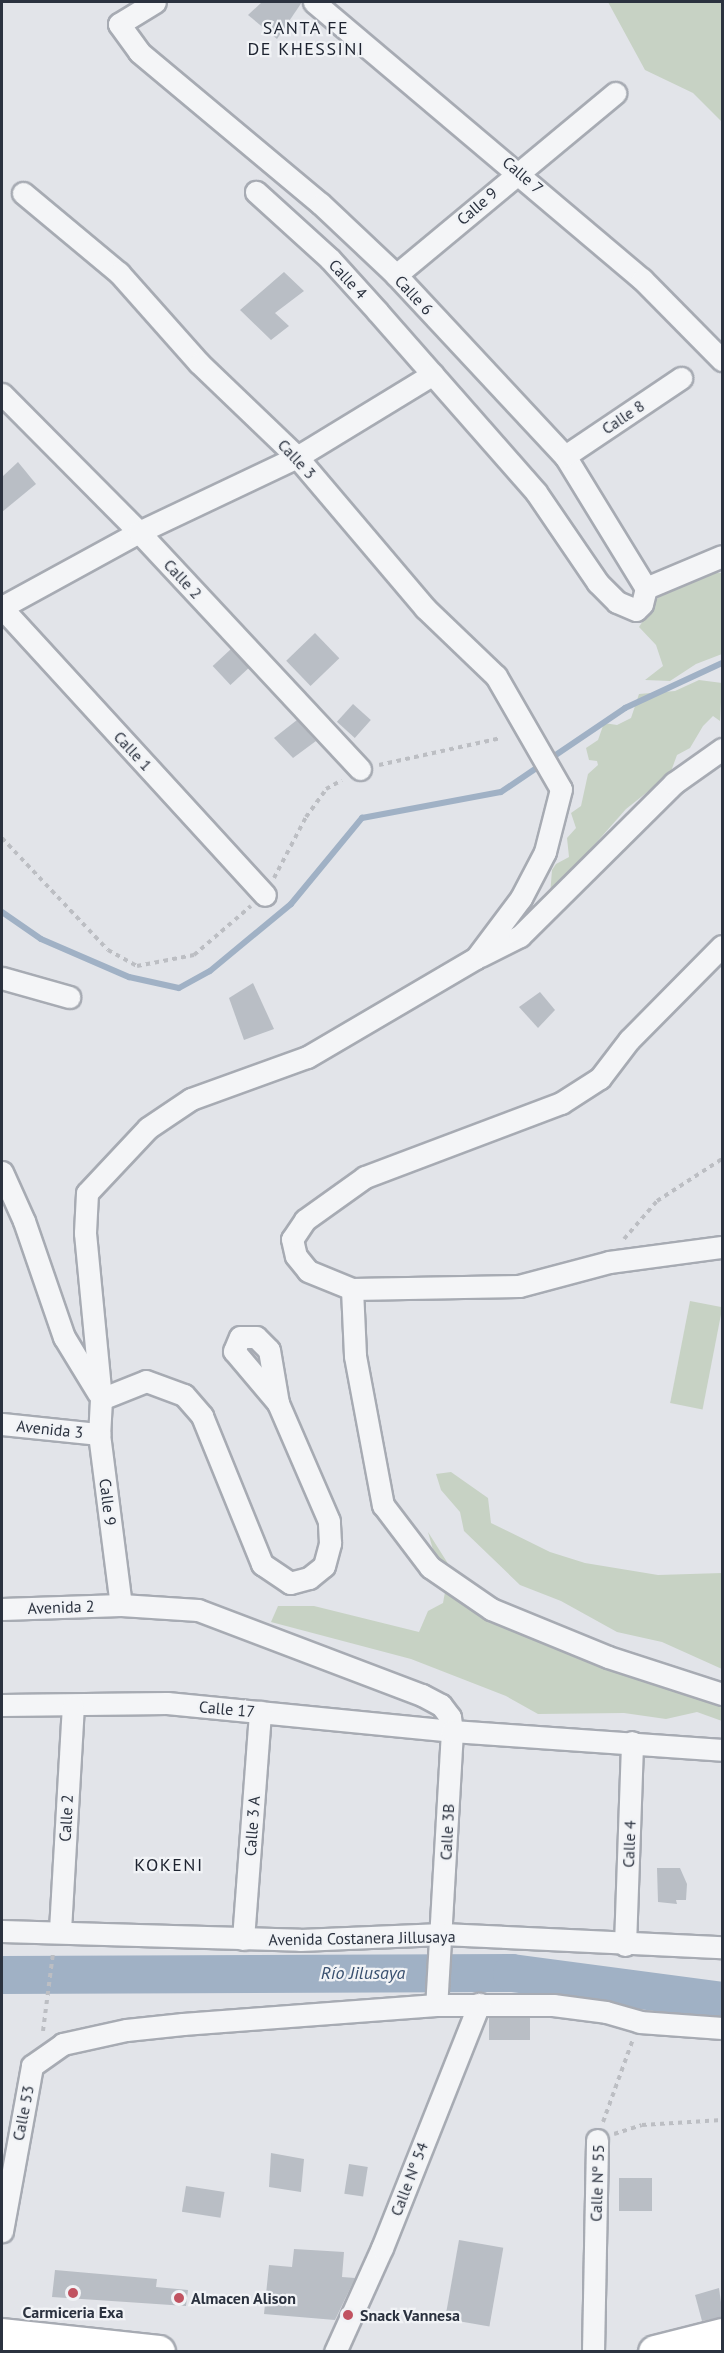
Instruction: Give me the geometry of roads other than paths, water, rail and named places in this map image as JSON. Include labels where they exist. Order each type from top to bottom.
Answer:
[{"type":"main road","points":[[2,2335],[158,2352]]},
{"type":"main road","points":[[655,2352],[723,2335]]},
{"type":"street","points":[[118,2],[119,24],[155,2]]},
{"type":"street","name":"Calle 7","points":[[314,2],[518,171],[642,279],[723,360]]},
{"type":"street","name":"Calle 6","points":[[119,24],[139,52],[321,204],[396,275],[565,456],[646,588]]},
{"type":"street","name":"Calle 9","points":[[396,275],[518,171],[615,93]]},
{"type":"street","name":"Calle 4","points":[[256,192],[330,259],[433,374],[536,492],[598,583],[617,602],[636,610],[642,604],[646,588]]},
{"type":"street","name":"Calle 3","points":[[23,193],[119,273],[199,363],[297,457],[425,608],[496,676],[541,751],[561,789],[545,852],[521,898],[477,958]]},
{"type":"street","points":[[2,607],[139,532],[297,457],[433,374]]},
{"type":"street","name":"Calle 8","points":[[565,456],[681,378]]},
{"type":"street","name":"Calle 2","points":[[2,394],[139,532],[360,770]]},
{"type":"street","points":[[646,588],[723,556]]},
{"type":"street","name":"Calle 1","points":[[2,607],[265,895]]},
{"type":"street","name":"Calle 9","points":[[121,1605],[99,1434],[101,1399],[85,1233],[87,1193],[114,1161],[148,1128],[191,1099],[307,1057],[477,958],[520,936],[674,783],[723,749]]},
{"type":"street","points":[[723,946],[629,1040],[600,1078],[561,1102],[365,1177],[305,1220],[292,1239],[296,1256],[308,1271],[352,1289],[519,1286],[609,1262],[723,1247]]},
{"type":"street","points":[[2,978],[69,997]]},
{"type":"street","points":[[2,1172],[24,1221],[64,1337],[101,1399],[146,1381],[184,1395],[202,1416],[262,1564],[290,1583],[309,1578],[324,1566],[330,1543],[329,1521],[278,1404]]},
{"type":"street","points":[[352,1289],[355,1356],[383,1504],[430,1567],[491,1609],[608,1657],[723,1694]]},
{"type":"street","name":"Avenida 3","points":[[2,1424],[99,1434]]},
{"type":"street","name":"Avenida 2","points":[[2,1609],[121,1605],[198,1610],[432,1700],[450,1717],[452,1731]]},
{"type":"street","name":"Calle 17","points":[[2,1705],[73,1706],[167,1703],[452,1731],[723,1750]]},
{"type":"street","name":"Calle 2","points":[[60,1930],[73,1706]]},
{"type":"street","name":"Calle 3 A","points":[[243,1940],[260,1712]]},
{"type":"street","name":"Calle 3B","points":[[437,1995],[452,1731]]},
{"type":"street","name":"Calle 4","points":[[625,1946],[632,1742]]},
{"type":"street","name":"Avenida Costanera Jillusaya","points":[[2,1931],[60,1930],[243,1940],[723,1947]]},
{"type":"street","points":[[437,1995],[479,2004],[553,2005],[606,2012],[640,2022],[723,2028]]},
{"type":"street","name":"Calle 53","points":[[2,2231],[32,2066],[63,2044],[126,2030],[437,1995]]},
{"type":"street","name":"Calle Nº 54","points":[[335,2352],[382,2248],[479,2004]]},
{"type":"street","name":"Calle Nº 55","points":[[593,2352],[597,2140]]},
{"type":"waterway","points":[[2,912],[41,939],[129,977],[179,988],[210,971],[291,904],[362,818],[501,792],[625,708],[722,663]]},
{"type":"waterway","name":"Río Jilusaya","points":[[2,1975],[512,1973],[722,2001]]},
{"type":"place","name":"Carmiceria Exa","points":[[73,2293]]},
{"type":"place","name":"Almacen Alison","points":[[179,2298]]},
{"type":"place","name":"Snack Vannesa","points":[[348,2315]]},
{"type":"district","name":"SANTA FE DE KHESSINI","points":[[306,39]]},
{"type":"district","name":"KOKENI","points":[[169,1865]]}]
